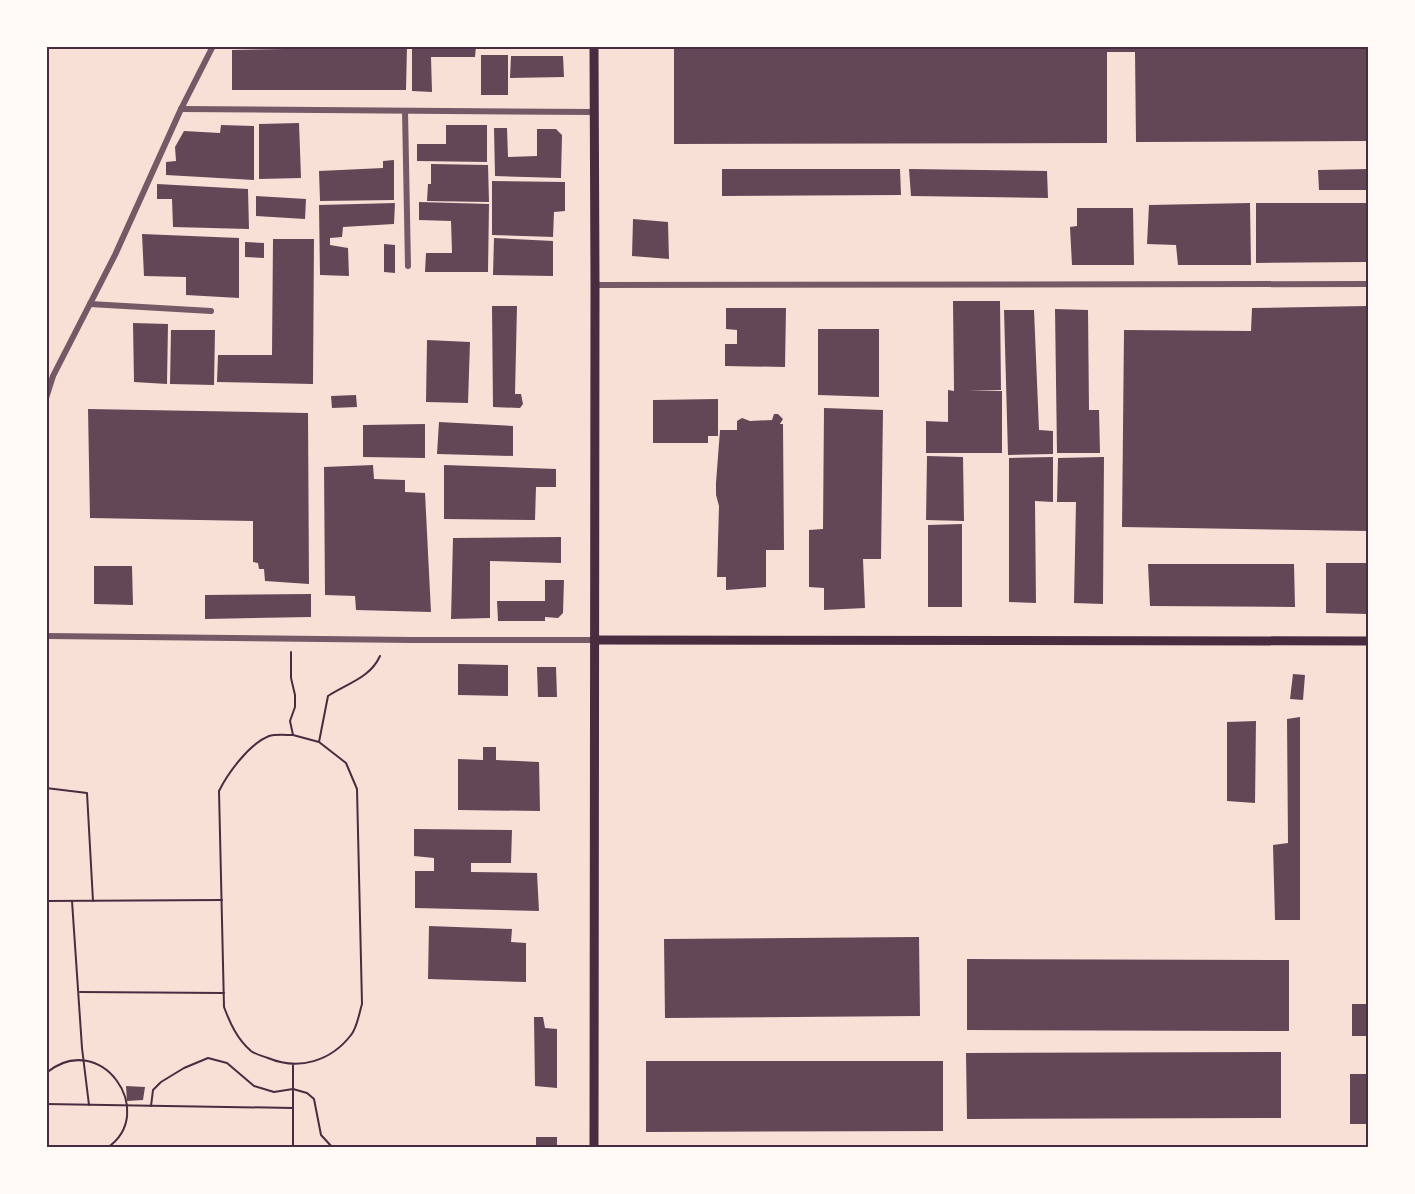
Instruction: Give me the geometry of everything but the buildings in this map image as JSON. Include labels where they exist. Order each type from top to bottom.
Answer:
[{"type":"main road","points":[[594,46],[594,1148]]},
{"type":"main road","points":[[595,640],[1368,641]]},
{"type":"street","points":[[46,398],[53,376],[115,255],[181,109],[213,46]]},
{"type":"street","points":[[181,109],[594,112]]},
{"type":"street","points":[[405,111],[408,266]]},
{"type":"street","points":[[595,285],[1368,285]]},
{"type":"street","points":[[90,304],[212,311]]},
{"type":"street","points":[[46,636],[595,640]]},
{"type":"path","points":[[291,652],[291,678],[295,695],[295,707],[290,721],[293,735]]},
{"type":"path","points":[[319,742],[328,696],[366,675],[375,667],[380,656]]},
{"type":"path","points":[[293,735],[319,742],[346,763],[357,789],[362,1004],[353,1033],[334,1052],[314,1062],[294,1065],[252,1052],[233,1029],[224,1007],[219,791],[226,777],[245,753],[270,736],[293,735]]},
{"type":"path","points":[[46,788],[87,793],[93,901]]},
{"type":"path","points":[[46,901],[222,900]]},
{"type":"path","points":[[72,901],[83,1060],[89,1106]]},
{"type":"path","points":[[78,992],[224,993]]},
{"type":"path","points":[[151,1107],[153,1089],[161,1082],[184,1068],[208,1058],[227,1063],[254,1086],[274,1092],[293,1089],[307,1093],[314,1099],[321,1135],[333,1148]]},
{"type":"path","points":[[46,1073],[68,1061],[83,1060],[98,1064],[111,1072],[121,1083],[128,1114],[123,1130],[113,1144],[107,1148]]},
{"type":"path","points":[[293,1148],[294,1065]]},
{"type":"path","points":[[46,1104],[293,1108]]},
{"type":"path","points":[[46,1143],[51,1148]]}]
